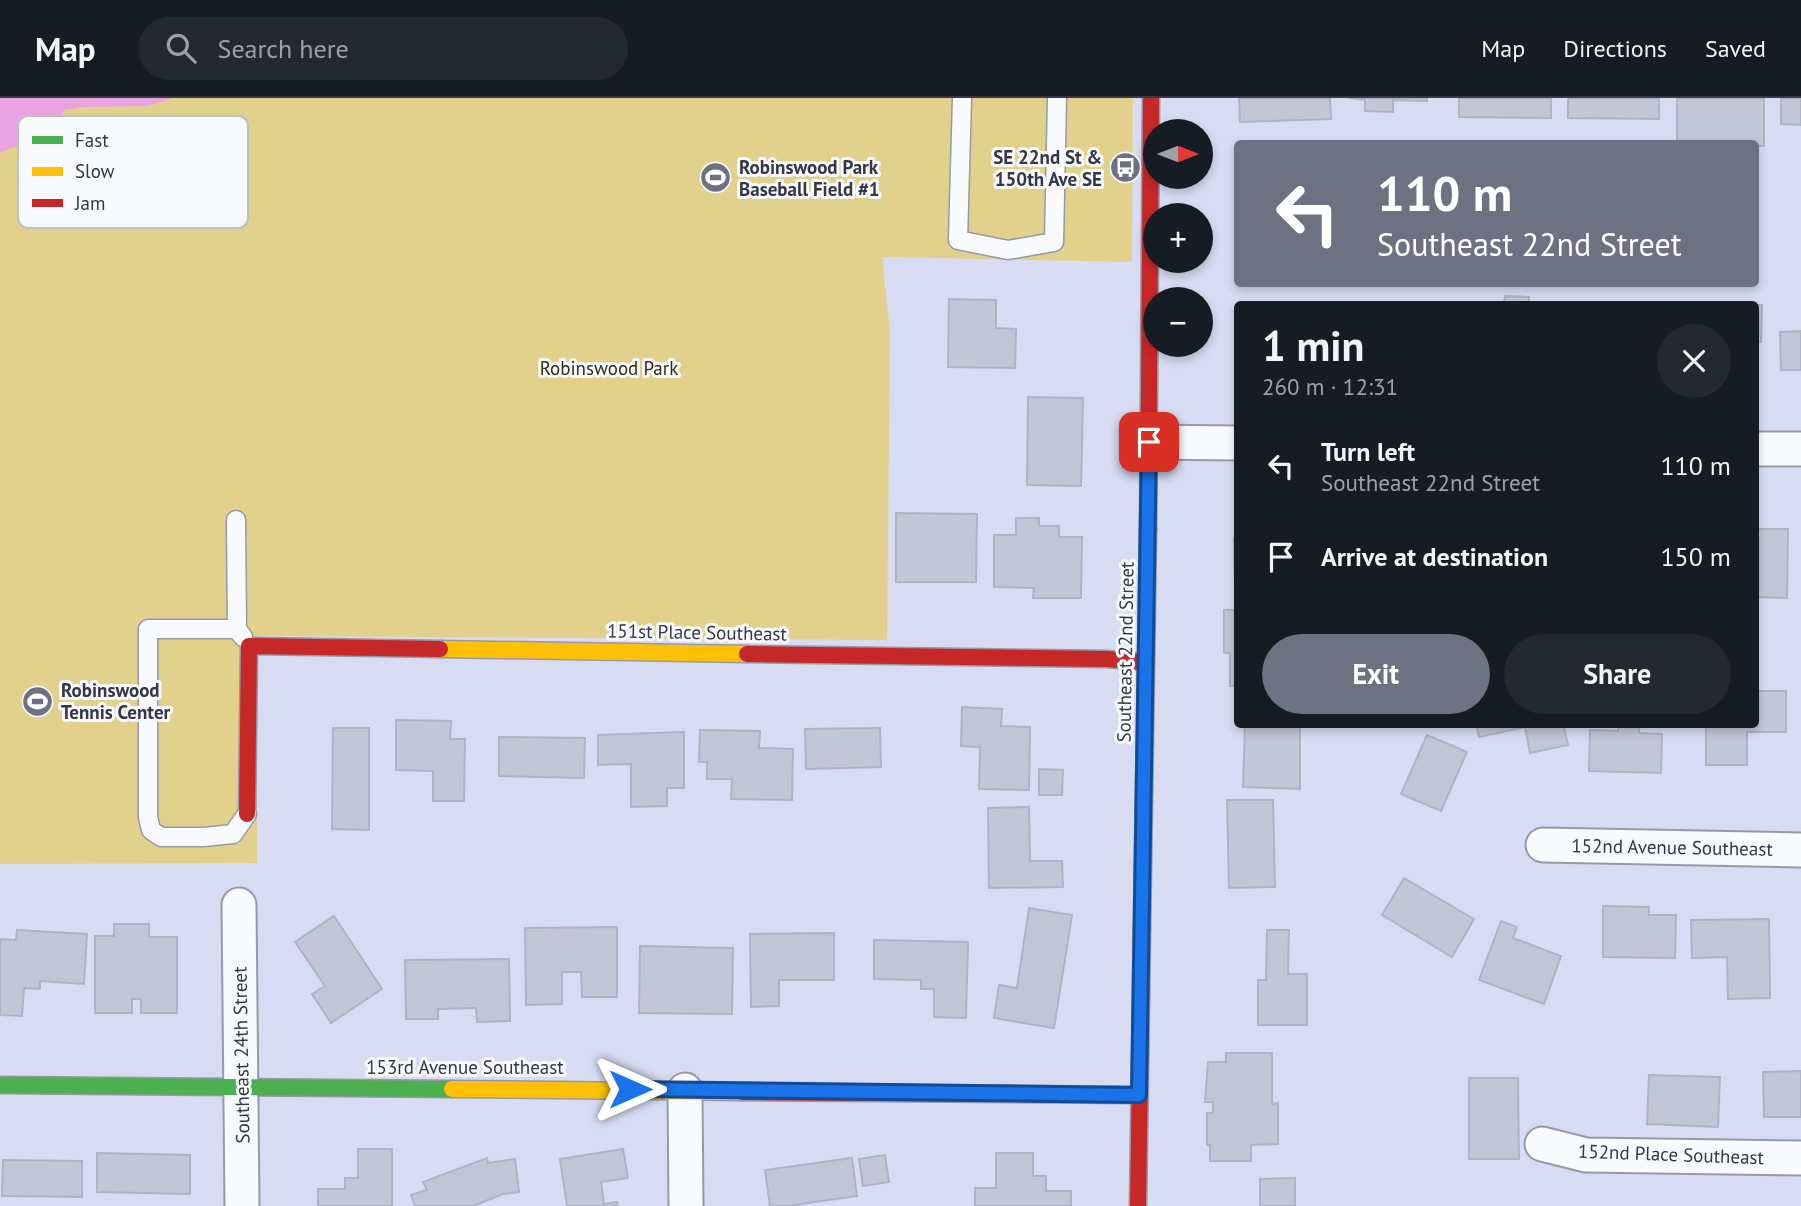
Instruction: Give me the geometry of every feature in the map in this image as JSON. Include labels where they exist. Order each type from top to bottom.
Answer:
[{"type":"street","name":"Southeast 22nd Street","points":[[1138,1206],[1151,98]]},
{"type":"street","points":[[1149,442],[1234,443]]},
{"type":"street","points":[[1759,449],[1801,449]]},
{"type":"street","points":[[247,814],[248,646]]},
{"type":"street","name":"151st Place Southeast","points":[[248,646],[1107,659],[1145,662]]},
{"type":"street","name":"152nd Avenue Southeast","points":[[1543,845],[1801,850]]},
{"type":"street","name":"Southeast 24th Street","points":[[239,905],[242,1206]]},
{"type":"street","name":"153rd Avenue Southeast","points":[[0,1085],[1139,1095]]},
{"type":"street","points":[[685,1090],[686,1206]]},
{"type":"street","name":"152nd Place Southeast","points":[[1542,1144],[1586,1155],[1801,1158]]},
{"type":"lane","points":[[962,98],[958,240],[1008,250],[1054,242],[1057,98]]},
{"type":"lane","points":[[236,520],[237,629],[248,646]]},
{"type":"lane","points":[[237,629],[148,629],[148,817],[151,830],[161,837],[204,837],[233,834],[247,814]]},
{"type":"green space","name":"Robinswood Park","points":[[0,98],[1133,98],[1132,262],[882,257],[890,331],[887,640],[257,636],[257,863],[0,864]]},
{"type":"shaded area","points":[[0,98],[173,98],[148,106],[83,107],[64,110],[62,116],[18,116],[18,146],[0,152]]},
{"type":"building","points":[[1239,98],[1330,98],[1331,119],[1240,122]]},
{"type":"building","points":[[1349,98],[1427,98],[1427,101],[1393,100],[1393,112],[1365,111],[1365,100]]},
{"type":"building","points":[[1459,98],[1551,98],[1551,118],[1459,117]]},
{"type":"building","points":[[1568,98],[1659,98],[1659,119],[1568,118]]},
{"type":"building","points":[[1677,98],[1764,98],[1764,146],[1759,146],[1759,140],[1677,140]]},
{"type":"building","points":[[1781,98],[1801,98],[1801,125],[1781,124]]},
{"type":"building","points":[[1505,296],[1529,297],[1529,301],[1504,301]]},
{"type":"building","points":[[949,299],[996,300],[996,328],[1016,329],[1015,368],[948,367]]},
{"type":"building","points":[[1759,305],[1762,305],[1759,342]]},
{"type":"building","points":[[1801,331],[1801,370],[1781,370],[1780,332]]},
{"type":"building","points":[[1028,397],[1083,398],[1081,486],[1027,485]]},
{"type":"building","points":[[896,513],[977,514],[976,582],[896,582]]},
{"type":"building","points":[[1016,518],[1039,518],[1039,526],[1059,526],[1059,537],[1082,537],[1081,598],[1033,598],[1034,588],[994,587],[994,535],[1016,535]]},
{"type":"building","points":[[1759,529],[1788,529],[1787,598],[1759,597]]},
{"type":"building","points":[[1224,610],[1234,610],[1234,686],[1230,686],[1230,653],[1224,653]]},
{"type":"building","points":[[1759,691],[1786,691],[1786,732],[1747,732],[1747,765],[1706,765],[1706,728],[1759,728]]},
{"type":"building","points":[[962,707],[1002,709],[1001,726],[1030,727],[1029,790],[979,789],[980,747],[961,746]]},
{"type":"building","points":[[396,720],[451,721],[450,739],[465,739],[464,801],[433,801],[433,771],[396,770]]},
{"type":"building","points":[[333,728],[369,728],[369,830],[332,829]]},
{"type":"building","points":[[880,728],[881,767],[806,769],[805,729]]},
{"type":"building","points":[[1245,728],[1300,728],[1300,789],[1243,787]]},
{"type":"building","points":[[1477,728],[1520,728],[1479,737]]},
{"type":"building","points":[[1525,728],[1564,728],[1568,745],[1530,753]]},
{"type":"building","points":[[1618,728],[1639,728],[1639,733],[1662,734],[1661,773],[1589,771],[1590,730],[1618,731]]},
{"type":"building","points":[[700,730],[760,731],[759,748],[793,749],[792,800],[731,799],[732,779],[707,779],[707,762],[699,762]]},
{"type":"building","points":[[684,732],[684,788],[667,788],[667,806],[631,807],[631,764],[598,765],[598,735]]},
{"type":"building","points":[[1427,735],[1467,752],[1441,811],[1401,794]]},
{"type":"building","points":[[499,737],[585,738],[584,778],[499,776]]},
{"type":"building","points":[[1039,769],[1063,770],[1062,795],[1039,795]]},
{"type":"building","points":[[1227,800],[1273,800],[1275,887],[1229,888]]},
{"type":"building","points":[[1029,807],[1030,861],[1062,861],[1063,887],[989,888],[988,808]]},
{"type":"building","points":[[1404,878],[1474,919],[1452,957],[1382,915]]},
{"type":"building","points":[[1603,906],[1649,907],[1649,915],[1676,915],[1675,958],[1603,957]]},
{"type":"building","points":[[1029,908],[1072,915],[1054,1028],[994,1018],[999,985],[1017,988]]},
{"type":"building","points":[[334,916],[382,989],[331,1023],[312,994],[325,986],[295,942]]},
{"type":"building","points":[[1769,919],[1770,998],[1728,999],[1727,957],[1692,958],[1691,920]]},
{"type":"building","points":[[1501,921],[1517,927],[1513,938],[1561,956],[1544,1004],[1479,980]]},
{"type":"building","points":[[114,924],[149,924],[149,937],[177,937],[177,1013],[141,1013],[141,999],[132,999],[132,1013],[95,1013],[95,936],[114,936]]},
{"type":"building","points":[[617,927],[617,997],[582,997],[581,972],[562,972],[562,1004],[526,1005],[525,928]]},
{"type":"building","points":[[17,930],[87,934],[84,984],[40,981],[40,989],[24,988],[22,1016],[0,1015],[0,939],[16,940]]},
{"type":"building","points":[[1267,930],[1289,930],[1288,974],[1307,974],[1307,1025],[1258,1025],[1258,980],[1266,980]]},
{"type":"building","points":[[834,933],[834,980],[779,980],[779,1006],[751,1007],[750,934]]},
{"type":"building","points":[[874,940],[968,942],[966,1018],[934,1017],[934,989],[921,989],[921,980],[874,979]]},
{"type":"building","points":[[640,946],[733,948],[732,1014],[639,1013]]},
{"type":"building","points":[[509,959],[510,1021],[477,1022],[476,1008],[438,1009],[438,1019],[406,1019],[405,960]]},
{"type":"building","points":[[1226,1053],[1272,1053],[1272,1104],[1278,1103],[1278,1144],[1251,1145],[1251,1161],[1210,1161],[1207,1113],[1213,1113],[1213,1102],[1205,1102],[1208,1062],[1226,1062]]},
{"type":"building","points":[[1801,1071],[1801,1117],[1764,1117],[1763,1072]]},
{"type":"building","points":[[1649,1075],[1720,1077],[1718,1127],[1647,1124]]},
{"type":"building","points":[[1469,1078],[1518,1078],[1519,1159],[1469,1159]]},
{"type":"building","points":[[358,1149],[392,1149],[392,1206],[318,1206],[318,1189],[345,1189],[345,1178],[358,1178]]},
{"type":"building","points":[[623,1149],[628,1178],[601,1182],[604,1204],[617,1202],[618,1206],[567,1206],[560,1159]]},
{"type":"building","points":[[97,1153],[190,1155],[190,1194],[97,1192]]},
{"type":"building","points":[[996,1153],[1033,1153],[1033,1176],[1046,1176],[1046,1191],[1071,1191],[1071,1206],[975,1206],[975,1188],[996,1188]]},
{"type":"building","points":[[885,1155],[889,1182],[863,1186],[859,1159]]},
{"type":"building","points":[[487,1158],[488,1163],[515,1159],[519,1192],[503,1194],[473,1206],[415,1206],[411,1195],[427,1190],[423,1182]]},
{"type":"building","points":[[852,1158],[857,1196],[770,1206],[765,1170]]},
{"type":"building","points":[[3,1160],[82,1161],[82,1197],[2,1196]]},
{"type":"building","points":[[1295,1178],[1295,1206],[1260,1206],[1260,1179]]},
{"type":"traffic: fast","points":[[1142,928],[1148,531]]},
{"type":"traffic: fast","points":[[0,1085],[452,1089]]},
{"type":"traffic: slow","points":[[440,649],[747,654]]},
{"type":"traffic: slow","points":[[452,1089],[742,1092]]},
{"type":"traffic: jam","points":[[1148,531],[1151,98]]},
{"type":"traffic: jam","points":[[247,814],[249,646],[440,649]]},
{"type":"traffic: jam","points":[[747,654],[1107,659],[1145,662]]},
{"type":"traffic: jam","points":[[1138,1206],[1142,928]]},
{"type":"traffic: jam","points":[[742,1092],[1139,1095]]},
{"type":"place","name":"SE 22nd St & 150th Ave SE","points":[[1125,168]]},
{"type":"place","name":"Robinswood Park Baseball Field #1","points":[[716,178]]},
{"type":"place","name":"Robinswood Tennis Center","points":[[38,701]]},
{"type":"route","points":[[630,1089],[1139,1095],[1149,442]]}]
